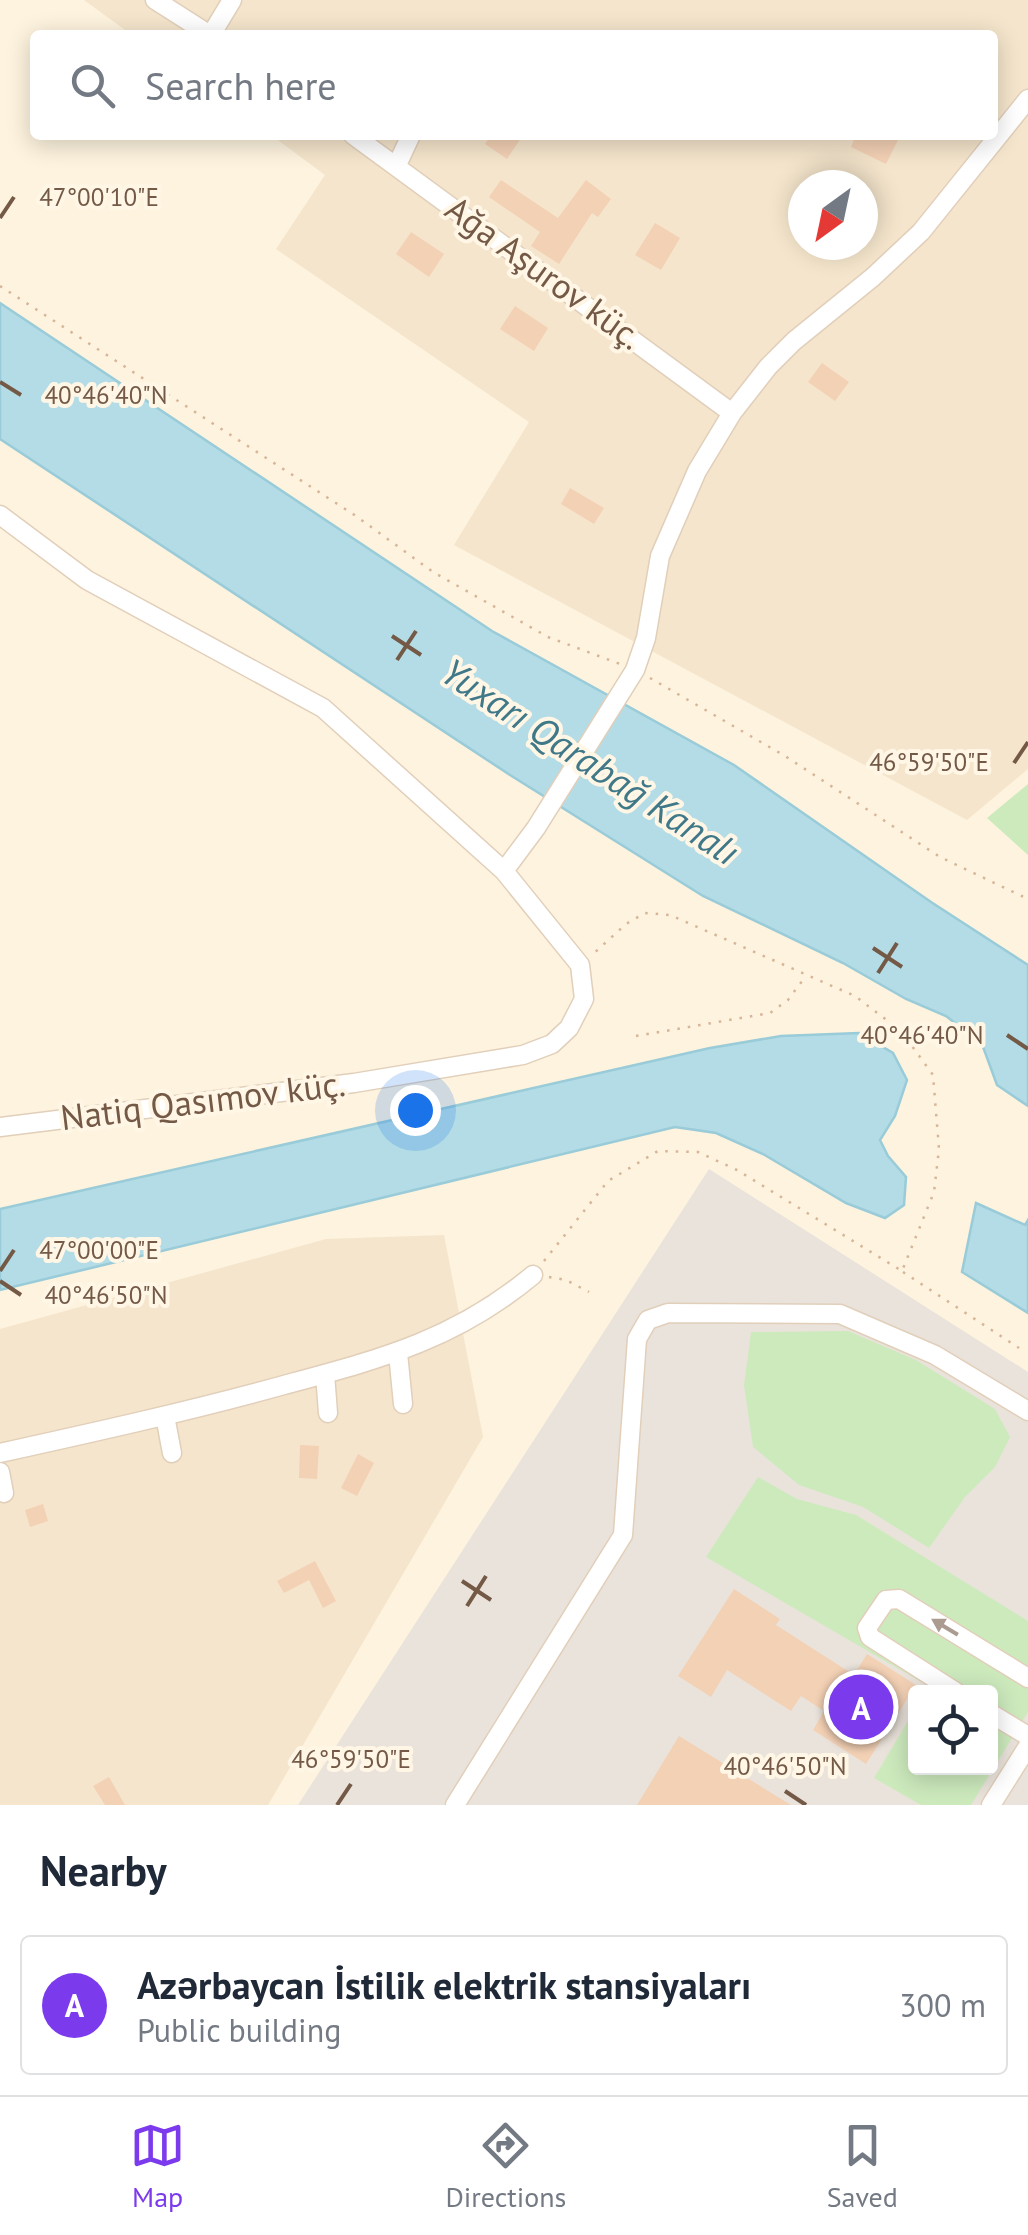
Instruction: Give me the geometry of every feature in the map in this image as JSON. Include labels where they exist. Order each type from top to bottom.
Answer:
[{"type":"street","points":[[155,0],[202,30]]},
{"type":"street","points":[[213,30],[232,0]]},
{"type":"street","points":[[998,136],[1028,99]]},
{"type":"street","name":"Ağa Aşurov küç.","points":[[360,140],[732,413]]},
{"type":"street","points":[[397,166],[409,140]]},
{"type":"street","points":[[504,871],[536,828],[636,670],[646,638],[660,556],[698,471],[732,413],[768,366],[794,341],[921,232],[995,140]]},
{"type":"street","points":[[0,515],[87,580],[323,708],[504,871],[580,966]]},
{"type":"street","name":"Natiq Qasımov küç.","points":[[0,1127],[354,1083],[523,1056],[552,1044],[569,1028],[584,998],[580,966]]},
{"type":"street","points":[[0,1453],[165,1416],[398,1354],[501,1302],[534,1274]]},
{"type":"street","points":[[455,1805],[623,1535],[637,1340],[648,1320],[668,1314],[840,1314],[935,1356],[1028,1412]]},
{"type":"street","points":[[398,1354],[404,1404]]},
{"type":"street","points":[[325,1374],[328,1413]]},
{"type":"street","points":[[165,1416],[172,1453]]},
{"type":"street","points":[[0,1472],[4,1493]]},
{"type":"street","points":[[945,1685],[870,1637],[867,1628],[886,1600],[899,1599],[1028,1678]]},
{"type":"street","points":[[998,1718],[1028,1736]]},
{"type":"street","points":[[992,1805],[1028,1746]]},
{"type":"path","points":[[0,286],[340,505],[433,572],[548,637],[636,670],[785,756],[940,857],[1028,899]]},
{"type":"path","points":[[580,966],[645,912],[670,916],[855,996],[901,1032],[933,1074],[939,1149],[934,1192],[902,1272]]},
{"type":"path","points":[[636,1036],[770,1013],[788,1000],[806,976]]},
{"type":"path","points":[[589,1292],[566,1280],[534,1274],[608,1180],[658,1151],[698,1152],[737,1170],[1019,1348]]},
{"type":"shaded area","points":[[84,0],[1028,0],[1028,769],[967,820],[454,545],[529,422],[276,249],[325,175],[278,140],[998,140],[998,30],[125,30]]},
{"type":"shaded area","points":[[709,1169],[1028,1372],[1028,1805],[298,1805]]},
{"type":"shaded area","points":[[444,1235],[483,1437],[268,1805],[0,1805],[0,1329],[326,1239]]},
{"type":"green space","points":[[1028,784],[1028,855],[987,818]]},
{"type":"green space","points":[[848,1331],[916,1360],[995,1409],[1010,1437],[995,1467],[965,1497],[929,1548],[863,1507],[799,1485],[753,1447],[744,1385],[751,1332]]},
{"type":"green space","points":[[758,1477],[797,1499],[856,1515],[1028,1621],[1028,1712],[998,1761],[998,1685],[926,1685],[706,1557]]},
{"type":"green space","points":[[908,1721],[908,1775],[989,1775],[971,1805],[921,1805],[874,1778]]},
{"type":"water","name":"Yuxarı Qarabağ Kanalı","points":[[0,303],[492,631],[734,765],[1028,965],[1028,1106],[997,1085],[982,1044],[946,1016],[703,896],[510,775],[0,439]]},
{"type":"water","points":[[859,1033],[893,1053],[907,1080],[895,1116],[880,1140],[906,1177],[904,1205],[885,1218],[846,1203],[763,1154],[716,1133],[675,1127],[0,1290],[0,1209],[710,1048],[781,1036]]},
{"type":"water","points":[[976,1203],[1025,1225],[1028,1220],[1028,1313],[962,1272]]},
{"type":"building","points":[[488,140],[520,140],[507,159],[485,144]]},
{"type":"building","points":[[854,140],[898,140],[886,164],[851,147]]},
{"type":"building","points":[[501,180],[558,218],[586,180],[611,199],[598,217],[592,213],[559,264],[531,246],[540,232],[489,197]]},
{"type":"building","points":[[655,223],[680,238],[661,270],[635,255]]},
{"type":"building","points":[[411,232],[444,254],[429,277],[396,254]]},
{"type":"building","points":[[515,306],[548,328],[534,351],[500,329]]},
{"type":"building","points":[[822,363],[849,382],[835,401],[808,382]]},
{"type":"building","points":[[570,488],[604,508],[594,524],[561,504]]},
{"type":"building","points":[[300,1445],[319,1446],[317,1479],[299,1478]]},
{"type":"building","points":[[358,1454],[374,1463],[357,1496],[341,1488]]},
{"type":"building","points":[[43,1504],[48,1521],[30,1527],[25,1510]]},
{"type":"building","points":[[315,1561],[336,1601],[323,1608],[309,1580],[284,1593],[277,1581]]},
{"type":"building","points":[[734,1589],[780,1619],[776,1625],[854,1675],[867,1654],[916,1685],[908,1685],[908,1698],[866,1764],[813,1730],[824,1711],[801,1696],[791,1711],[727,1670],[711,1697],[678,1676]]},
{"type":"building","points":[[679,1736],[791,1805],[637,1805]]},
{"type":"building","points":[[109,1777],[125,1805],[105,1805],[93,1786]]},
{"type":"place","name":"Azərbaycan İstilik elektrik stansiyaları","points":[[861,1707]]}]
